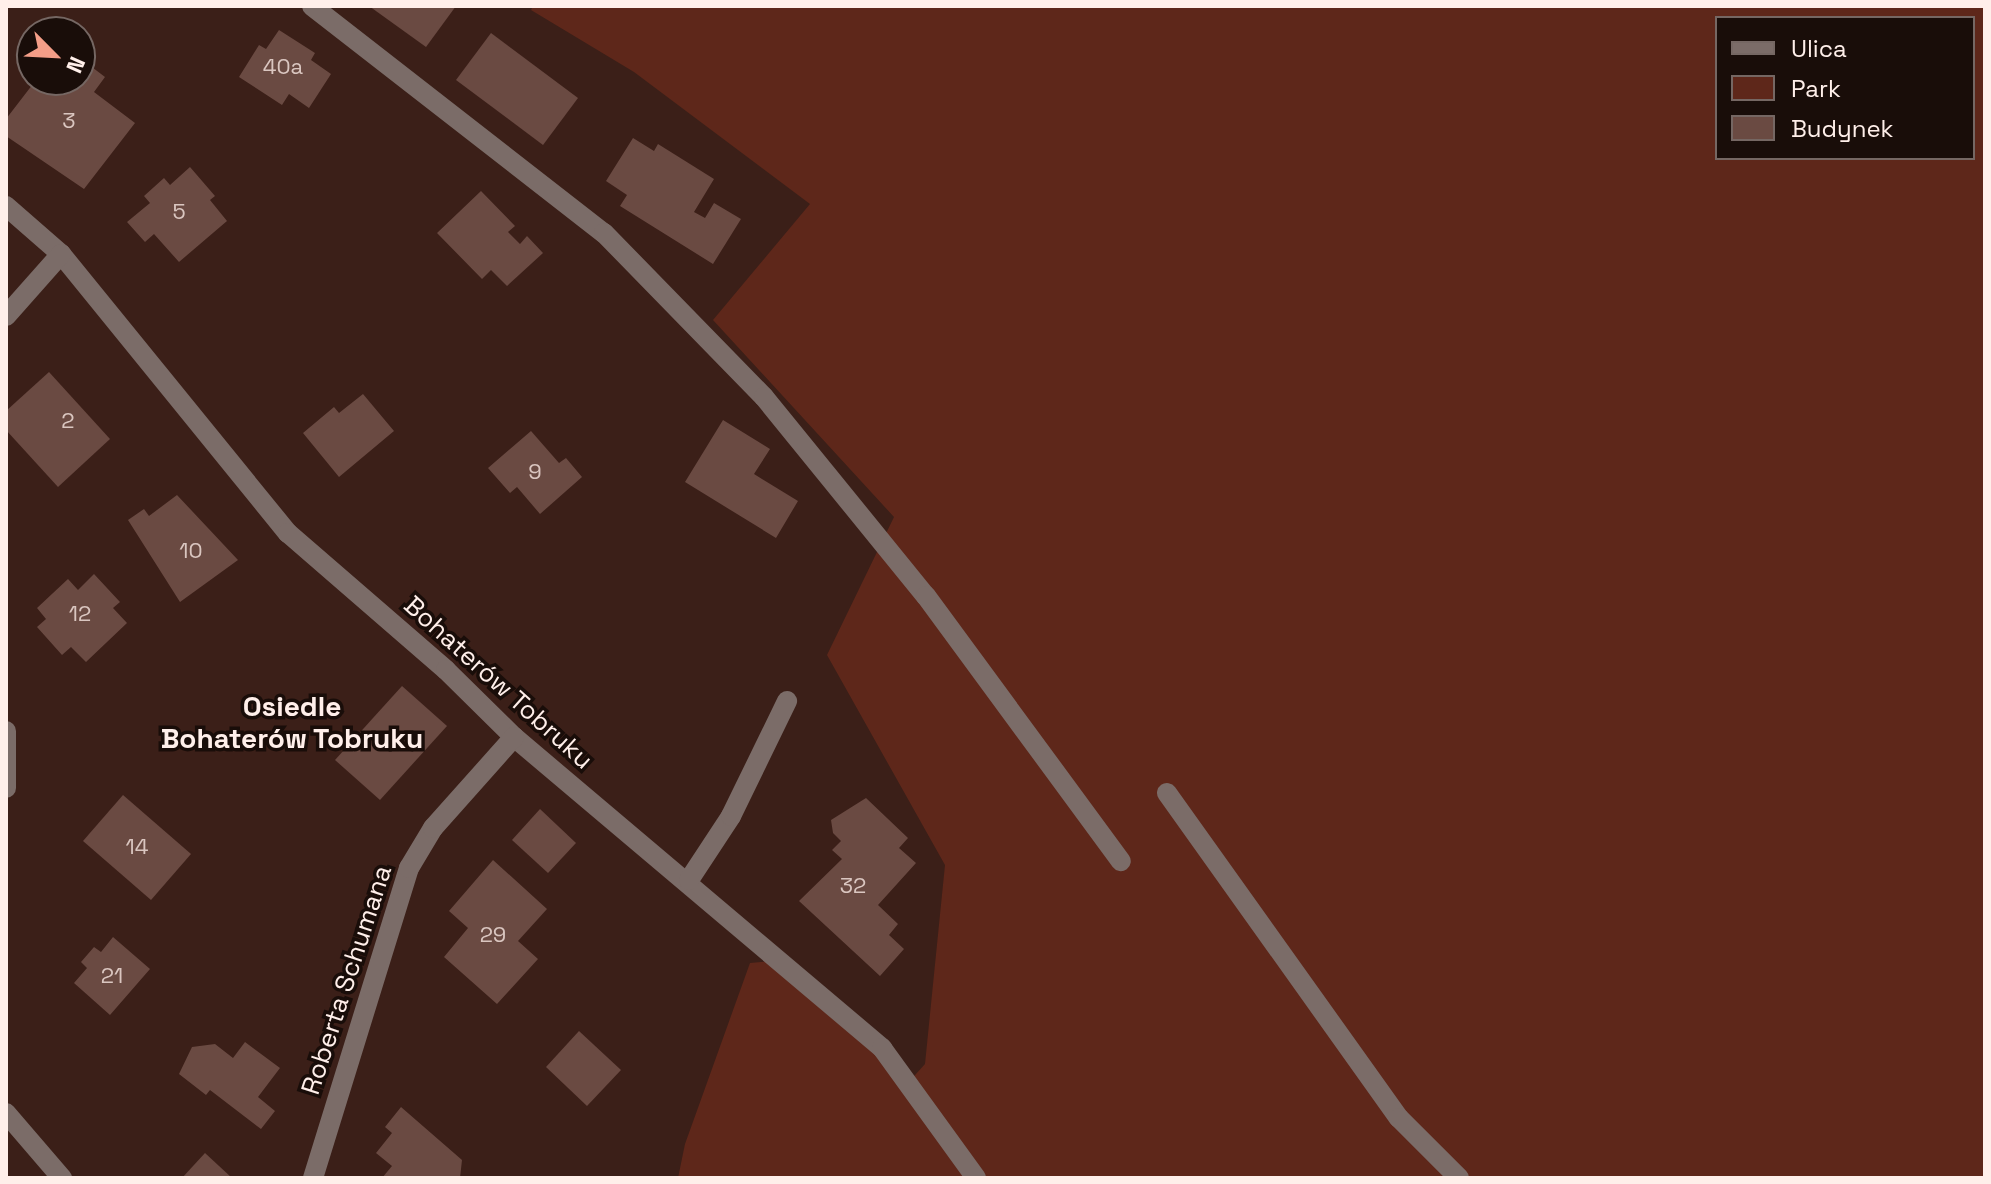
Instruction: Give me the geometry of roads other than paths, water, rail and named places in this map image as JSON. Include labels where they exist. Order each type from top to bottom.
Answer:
[{"type":"street","points":[[312,6],[604,233],[764,397],[926,596],[1121,861]]},
{"type":"street","name":"Bohaterów Tobruku","points":[[6,206],[61,254],[288,533],[446,670],[514,737],[689,880],[747,936],[882,1048],[976,1178]]},
{"type":"street","points":[[6,316],[61,254]]},
{"type":"street","points":[[689,880],[731,816],[787,701]]},
{"type":"street","points":[[6,731],[6,788]]},
{"type":"street","name":"Roberta Schumana","points":[[313,1178],[409,868],[433,828],[514,737]]},
{"type":"street","points":[[1167,793],[1399,1118],[1459,1178]]},
{"type":"street","points":[[6,1113],[62,1178]]},
{"type":"district","name":"Osiedle Bohaterów Tobruku","points":[[292,722]]}]
